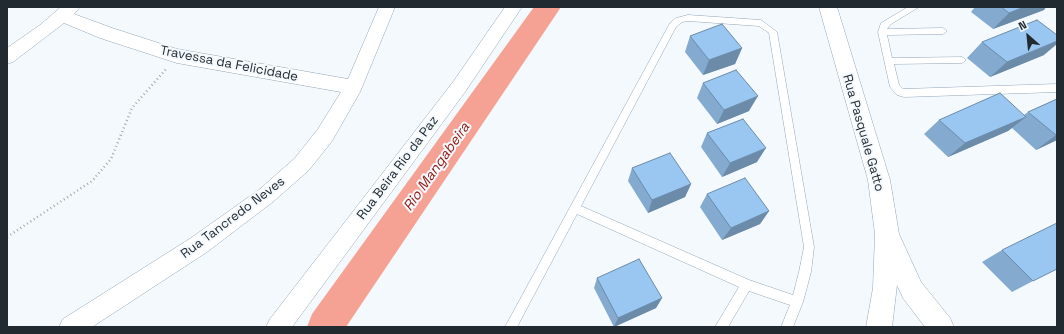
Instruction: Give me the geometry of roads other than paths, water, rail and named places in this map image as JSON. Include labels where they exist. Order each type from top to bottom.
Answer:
[{"type":"street","name":"Rua Tancredo Neves","points":[[71,327],[199,246],[246,212],[302,164],[325,135],[354,87],[387,7]]},
{"type":"street","name":"Rua Beira Rio da Paz","points":[[278,327],[459,87],[514,7]]},
{"type":"street","name":"Rua Pasquale Gatto","points":[[828,7],[879,180],[887,234],[885,288],[879,327]]},
{"type":"street","points":[[835,32],[841,7]]},
{"type":"street","name":"Travessa da Felicidade","points":[[67,11],[106,34],[177,56],[354,87]]},
{"type":"street","points":[[7,57],[67,11]]},
{"type":"street","name":"Rua Pasquale Gatto","points":[[887,234],[912,290],[941,327]]},
{"type":"lane","points":[[916,7],[888,22],[884,25],[882,32],[895,88],[904,93],[1057,88]]},
{"type":"lane","points":[[511,327],[676,22],[688,18],[761,23],[770,29],[775,41],[807,233],[808,247],[805,272],[797,302],[787,327]]},
{"type":"lane","points":[[882,32],[942,31]]},
{"type":"lane","points":[[888,61],[962,60]]},
{"type":"lane","points":[[575,208],[747,285],[797,302]]},
{"type":"lane","points":[[721,327],[747,285]]},
{"type":"waterway","name":"Rio Mangabeira","points":[[325,327],[548,7]]}]
